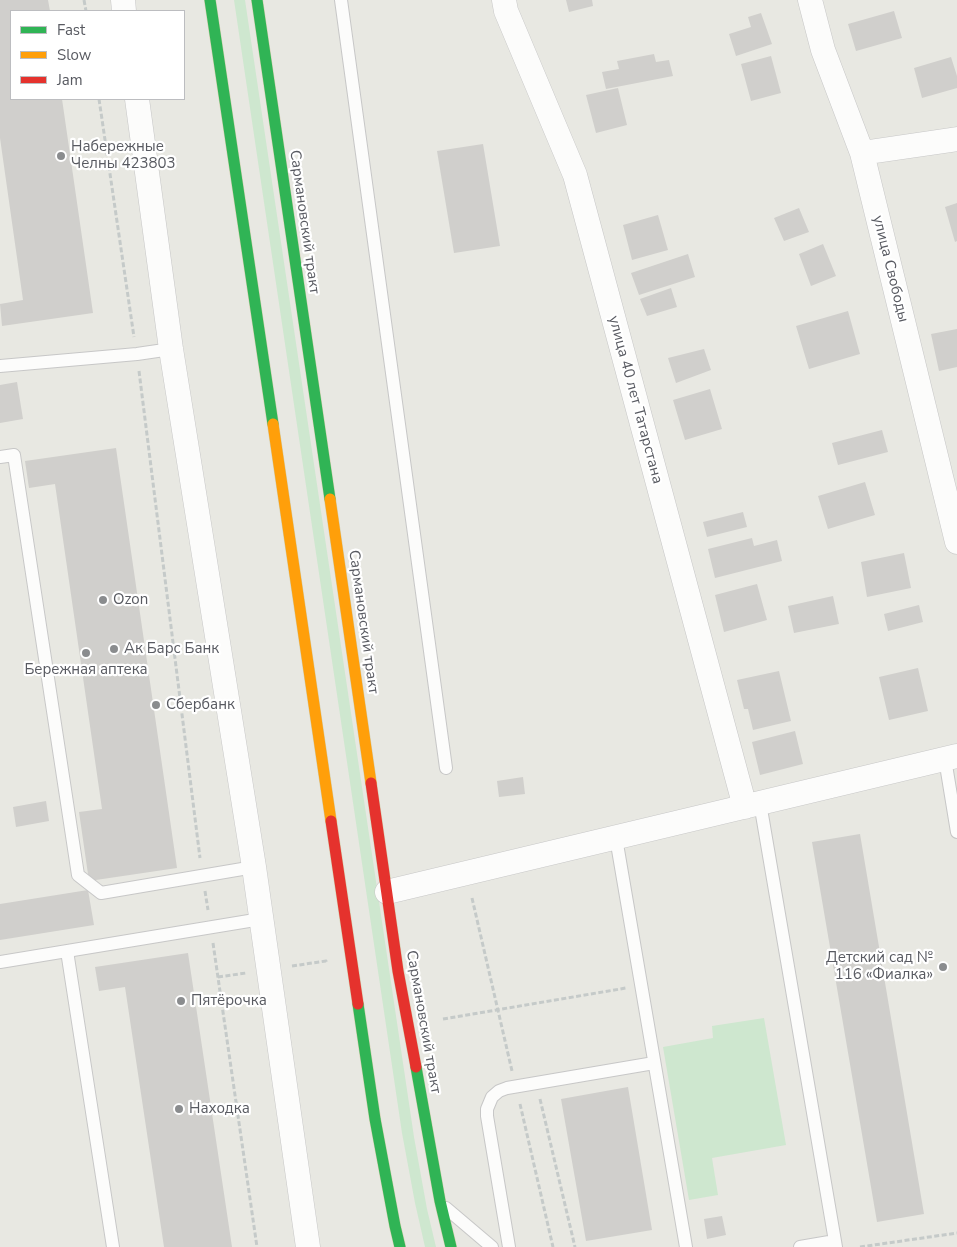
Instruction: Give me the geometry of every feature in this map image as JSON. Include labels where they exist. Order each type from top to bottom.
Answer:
[{"type":"main road","points":[[210,0],[375,1119],[400,1247]]},
{"type":"main road","name":"Сармановский тракт","points":[[257,0],[398,971],[441,1204],[451,1247]]},
{"type":"street","name":"улица 40 лет Татарстана","points":[[504,0],[506,11],[575,175],[753,805]]},
{"type":"street","name":"улица Свободы","points":[[810,0],[823,50],[862,153],[957,542]]},
{"type":"street","points":[[137,100],[171,349],[254,867],[308,1247]]},
{"type":"street","points":[[862,153],[957,139]]},
{"type":"street","points":[[387,892],[951,757]]},
{"type":"lane","points":[[341,0],[446,768]]},
{"type":"lane","points":[[0,366],[137,354],[171,349]]},
{"type":"lane","points":[[0,457],[14,455],[78,875],[101,893],[254,867]]},
{"type":"lane","points":[[951,757],[957,832]]},
{"type":"lane","points":[[753,805],[836,1244],[800,1247]]},
{"type":"lane","points":[[616,838],[686,1247]]},
{"type":"lane","points":[[0,962],[261,919]]},
{"type":"lane","points":[[67,951],[113,1247]]},
{"type":"lane","points":[[509,1247],[486,1116],[492,1097],[499,1091],[516,1086],[654,1063]]},
{"type":"lane","points":[[441,1204],[492,1247]]},
{"type":"path","points":[[99,100],[137,354],[202,876],[257,1247]]},
{"type":"path","points":[[472,898],[553,1247]]},
{"type":"path","points":[[443,1019],[641,986]]},
{"type":"path","points":[[537,1082],[575,1247]]},
{"type":"path","points":[[860,1247],[957,1233]]},
{"type":"green space","points":[[234,0],[245,0],[414,1137],[436,1247],[425,1247],[402,1133]]},
{"type":"green space","points":[[764,1018],[786,1145],[712,1158],[718,1195],[689,1200],[663,1047],[713,1038],[712,1026]]},
{"type":"building","points":[[0,0],[48,0],[50,10],[10,10],[10,100],[62,100],[93,313],[2,326],[0,304],[23,300],[0,138]]},
{"type":"building","points":[[566,0],[592,0],[593,6],[569,12]]},
{"type":"building","points":[[894,11],[902,38],[856,51],[848,24]]},
{"type":"building","points":[[761,13],[772,44],[736,56],[729,34],[751,27],[748,17]]},
{"type":"building","points":[[654,54],[656,62],[669,60],[673,76],[606,89],[602,72],[619,69],[617,61]]},
{"type":"building","points":[[771,56],[781,93],[751,101],[741,64]]},
{"type":"building","points":[[951,57],[957,76],[957,88],[922,98],[914,68]]},
{"type":"building","points":[[618,88],[627,125],[596,133],[586,95]]},
{"type":"building","points":[[483,144],[500,246],[454,253],[437,151]]},
{"type":"building","points":[[957,203],[957,241],[955,242],[945,207]]},
{"type":"building","points":[[799,208],[809,232],[784,241],[774,218]]},
{"type":"building","points":[[658,215],[668,250],[632,260],[623,225]]},
{"type":"building","points":[[823,244],[836,276],[811,286],[799,254]]},
{"type":"building","points":[[688,254],[695,277],[639,295],[631,273]]},
{"type":"building","points":[[671,288],[677,307],[647,316],[640,299]]},
{"type":"building","points":[[848,311],[860,354],[809,369],[796,326]]},
{"type":"building","points":[[957,329],[957,367],[939,371],[931,334]]},
{"type":"building","points":[[704,349],[711,370],[676,383],[668,358]]},
{"type":"building","points":[[17,382],[23,419],[0,423],[0,385]]},
{"type":"building","points":[[710,389],[722,429],[685,440],[673,400]]},
{"type":"building","points":[[882,430],[888,452],[838,465],[832,443]]},
{"type":"building","points":[[116,448],[177,868],[89,881],[79,812],[102,809],[55,484],[29,488],[25,461]]},
{"type":"building","points":[[865,482],[875,515],[828,529],[818,496]]},
{"type":"building","points":[[743,512],[747,527],[707,537],[703,522]]},
{"type":"building","points":[[752,538],[754,546],[777,540],[782,561],[715,578],[708,549]]},
{"type":"building","points":[[904,553],[911,588],[867,597],[861,562]]},
{"type":"building","points":[[757,584],[767,620],[724,632],[715,595]]},
{"type":"building","points":[[833,596],[839,624],[794,633],[788,606]]},
{"type":"building","points":[[919,605],[923,622],[888,631],[884,614]]},
{"type":"building","points":[[918,668],[928,711],[889,720],[879,677]]},
{"type":"building","points":[[779,671],[791,721],[753,730],[748,709],[744,709],[737,680]]},
{"type":"building","points":[[795,731],[803,764],[760,775],[752,742]]},
{"type":"building","points":[[523,777],[525,794],[499,797],[497,781]]},
{"type":"building","points":[[46,801],[49,821],[16,827],[13,807]]},
{"type":"building","points":[[860,834],[924,1214],[877,1222],[812,842]]},
{"type":"building","points":[[88,890],[94,925],[0,940],[0,904]]},
{"type":"building","points":[[188,953],[232,1247],[164,1247],[125,987],[99,991],[95,967]]},
{"type":"building","points":[[628,1087],[652,1230],[586,1241],[561,1099]]},
{"type":"building","points":[[722,1216],[726,1235],[707,1239],[704,1219]]},
{"type":"traffic: fast","points":[[210,0],[273,424]]},
{"type":"traffic: fast","points":[[257,0],[330,499]]},
{"type":"traffic: fast","points":[[358,1004],[375,1119],[400,1247]]},
{"type":"traffic: fast","points":[[416,1067],[440,1201],[451,1247]]},
{"type":"traffic: slow","points":[[273,424],[331,821]]},
{"type":"traffic: slow","points":[[330,499],[371,783]]},
{"type":"traffic: jam","points":[[371,783],[398,971],[416,1067]]},
{"type":"traffic: jam","points":[[331,821],[358,1004]]},
{"type":"place","name":"Набережные Челны 423803","points":[[61,156]]},
{"type":"place","name":"Ozon","points":[[103,600]]},
{"type":"place","name":"Ак Барс Банк","points":[[114,649]]},
{"type":"place","name":"Бережная аптека","points":[[86,653]]},
{"type":"place","name":"Сбербанк","points":[[156,705]]},
{"type":"place","name":"Детский сад № 116 «Фиалка»","points":[[943,967]]},
{"type":"place","name":"Пятёрочка","points":[[181,1001]]},
{"type":"place","name":"Находка","points":[[179,1109]]}]
